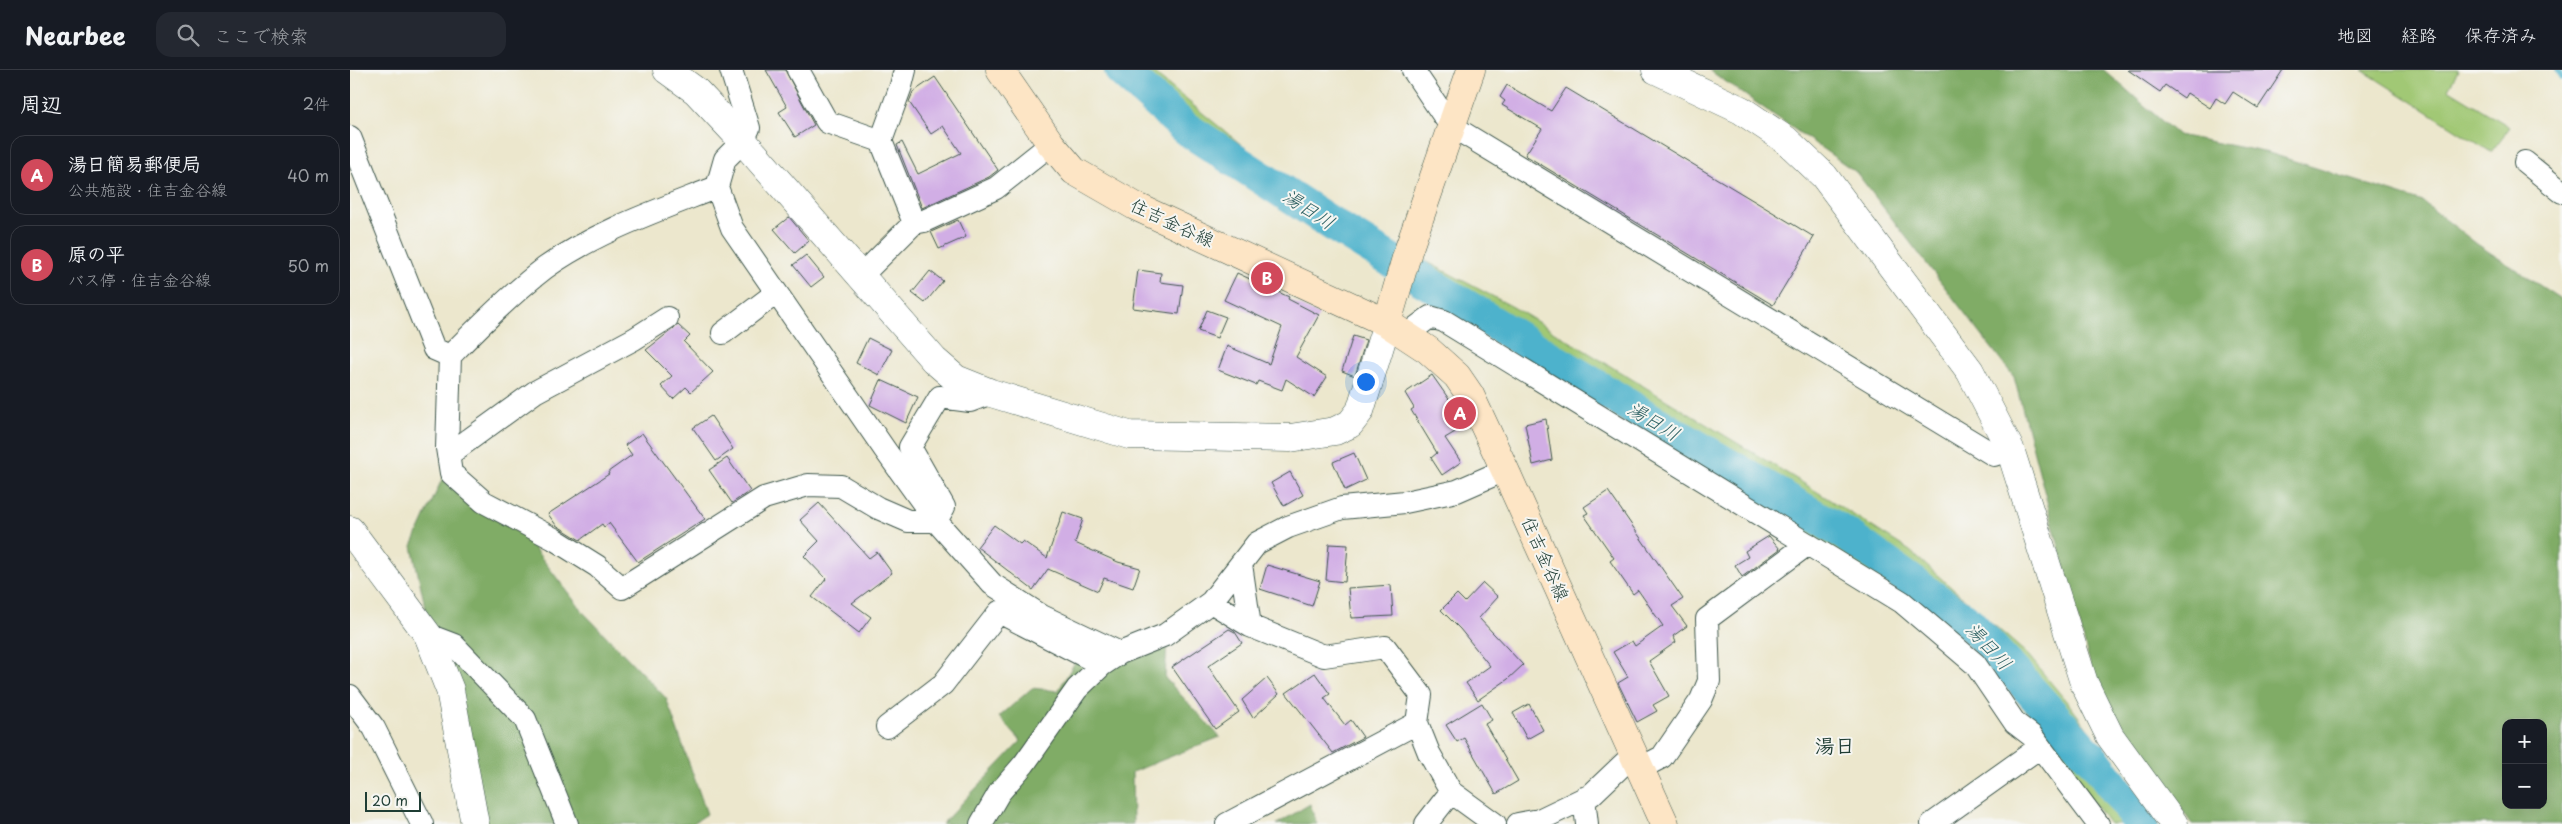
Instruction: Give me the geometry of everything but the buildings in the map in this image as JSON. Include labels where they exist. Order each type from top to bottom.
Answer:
[{"type":"main road","name":"住吉金谷線","points":[[1000,70],[1051,144],[1074,171],[1095,185],[1135,206],[1396,329],[1428,350],[1457,376],[1470,395],[1505,470],[1665,824]]},
{"type":"main road","points":[[1396,329],[1398,283],[1450,125],[1471,70]]},
{"type":"street","points":[[667,70],[696,91],[743,142],[934,360],[956,379],[990,393],[1104,429],[1144,437],[1290,438],[1335,431],[1350,424],[1360,411],[1396,329],[1430,317],[1444,321],[1902,602],[1975,664],[2015,723],[2032,736],[2098,824]]},
{"type":"street","points":[[731,70],[749,128],[743,142],[725,159],[717,186],[732,228],[936,521],[992,584],[1111,659]]},
{"type":"street","points":[[798,70],[827,122],[881,141]]},
{"type":"street","points":[[905,70],[902,86],[881,141],[914,223]]},
{"type":"street","points":[[1413,70],[1450,125],[1994,455],[2010,449]]},
{"type":"street","points":[[1656,70],[1741,110],[1786,140],[1824,176],[1970,371],[2010,449],[2084,683],[2110,736],[2174,824]]},
{"type":"street","points":[[350,137],[434,349],[450,356]]},
{"type":"street","points":[[862,276],[914,223],[924,221],[996,188],[1051,144]]},
{"type":"street","points":[[2525,162],[2562,192]]},
{"type":"street","points":[[717,186],[612,230],[546,268],[490,315],[450,356],[448,455],[451,473],[484,502],[554,539],[597,566],[622,588],[764,498],[808,485],[841,486],[878,508],[908,521],[936,521]]},
{"type":"street","points":[[723,333],[776,293]]},
{"type":"street","points":[[448,455],[535,392],[634,340],[667,318]]},
{"type":"street","points":[[936,521],[944,507],[910,447],[940,397],[970,401],[990,393]]},
{"type":"street","points":[[981,824],[999,793],[1024,764],[1077,689],[1111,659],[1165,635],[1211,602],[1257,543],[1288,527],[1342,508],[1405,502],[1457,491],[1505,470]]},
{"type":"street","points":[[350,530],[428,635],[450,690],[476,824]]},
{"type":"street","points":[[1524,824],[1539,820],[1590,795],[1636,762],[1662,756],[1701,700],[1709,682],[1707,619],[1808,544]]},
{"type":"street","points":[[1241,564],[1250,626]]},
{"type":"street","points":[[1211,602],[1250,626],[1324,656],[1385,648],[1420,695],[1417,723],[1429,753],[1451,792],[1495,824]]},
{"type":"street","points":[[887,727],[943,684],[999,612],[1111,659]]},
{"type":"street","points":[[428,635],[454,645],[525,720],[567,824]]},
{"type":"street","points":[[350,696],[374,728],[422,824]]},
{"type":"street","points":[[1227,824],[1417,723]]},
{"type":"street","points":[[1932,824],[2040,747]]},
{"type":"street","points":[[1426,824],[1451,792]]},
{"type":"street","points":[[1584,798],[1588,824]]},
{"type":"green space","points":[[1103,70],[1150,70],[1249,151],[1395,245],[1513,307],[1808,486],[1910,551],[2028,655],[2072,708],[2159,824],[2109,824],[2017,698],[1942,618],[1715,483],[1575,390],[1438,305],[1365,255],[1292,215],[1183,143]]},
{"type":"green space","points":[[1709,70],[2104,70],[2178,135],[2269,153],[2423,202],[2477,244],[2562,300],[2562,824],[2192,824],[2098,694],[2014,377],[1856,172]]},
{"type":"green space","points":[[2362,70],[2459,70],[2448,89],[2510,127],[2491,152]]},
{"type":"green space","points":[[443,477],[527,539],[583,612],[666,698],[707,814],[692,824],[472,824],[412,546]]},
{"type":"green space","points":[[1167,643],[1165,678],[1220,737],[1132,772],[1133,824],[942,824],[1021,741],[999,717],[1032,688],[1058,691],[1075,662]]},
{"type":"green space","points":[[1310,804],[1317,824],[1277,824]]},
{"type":"waterway","name":"湯日川","points":[[1121,70],[1185,128],[1340,229],[1655,422],[1847,535],[1969,623],[2097,764],[2141,824]]},
{"type":"waterway","points":[[2558,70],[2562,77]]},
{"type":"place","name":"原の平","points":[[1267,278]]},
{"type":"place","name":"湯日簡易郵便局","points":[[1460,413]]},
{"type":"district","name":"湯日","points":[[1835,746]]}]
